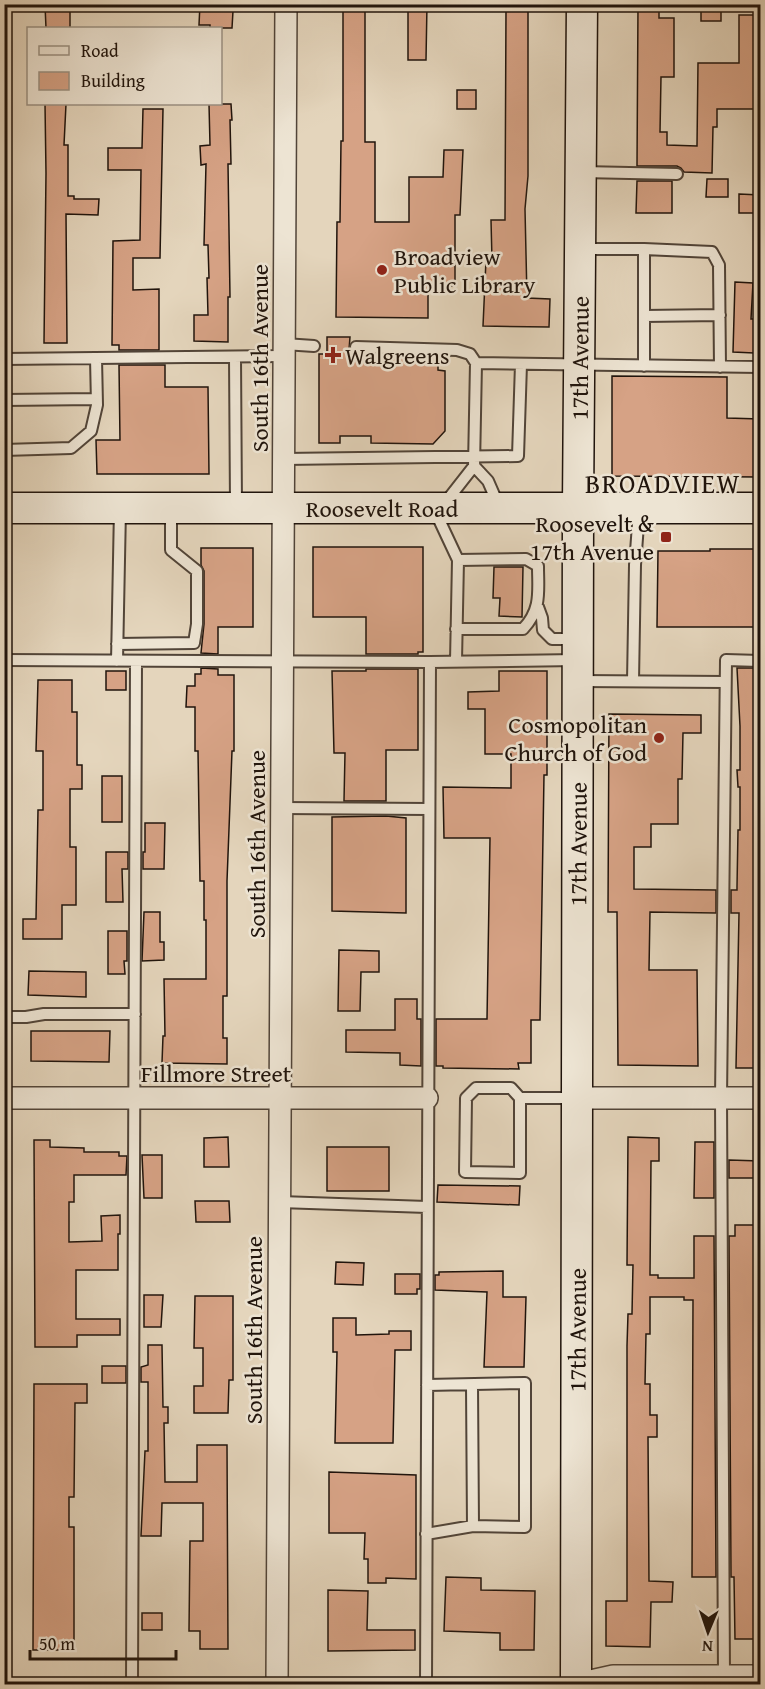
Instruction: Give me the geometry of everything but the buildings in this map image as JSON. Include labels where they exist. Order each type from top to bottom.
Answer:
[{"type":"street","name":"South 16th Avenue","points":[[277,1684],[286,4]]},
{"type":"street","name":"17th Avenue","points":[[577,1684],[578,507],[582,4]]},
{"type":"street","name":"Roosevelt Road","points":[[4,508],[760,508]]},
{"type":"street","name":"Fillmore Street","points":[[4,1098],[428,1098]]},
{"type":"street","points":[[577,1098],[760,1098]]},
{"type":"street","points":[[577,1684],[613,1677],[760,1677]]},
{"type":"lane","points":[[581,172],[677,174]]},
{"type":"lane","points":[[580,249],[712,252],[719,265],[720,367]]},
{"type":"lane","points":[[644,249],[644,366]]},
{"type":"lane","points":[[644,316],[720,315]]},
{"type":"lane","points":[[4,359],[235,357],[314,345]]},
{"type":"lane","points":[[356,347],[457,350],[470,354],[476,363],[474,461],[488,481],[500,507]]},
{"type":"lane","points":[[235,357],[236,507]]},
{"type":"lane","points":[[4,450],[70,448],[91,431],[96,399],[96,358]]},
{"type":"lane","points":[[476,363],[760,367]]},
{"type":"lane","points":[[284,459],[474,461],[518,456],[521,364]]},
{"type":"lane","points":[[4,400],[96,399]]},
{"type":"lane","points":[[456,661],[458,560],[437,507],[474,461]]},
{"type":"lane","points":[[117,660],[120,508]]},
{"type":"lane","points":[[117,644],[194,643],[197,624],[196,571],[171,550],[171,508]]},
{"type":"lane","points":[[633,681],[635,565],[639,508]]},
{"type":"lane","points":[[458,560],[526,559],[538,566],[538,607],[543,630],[578,660],[633,681],[725,682]]},
{"type":"lane","points":[[456,629],[523,629],[530,622],[538,607]]},
{"type":"lane","points":[[4,660],[430,662],[578,660]]},
{"type":"lane","points":[[724,1677],[721,1098],[725,682],[726,660],[760,660]]},
{"type":"lane","points":[[132,1684],[136,661]]},
{"type":"lane","points":[[426,1684],[430,662]]},
{"type":"lane","points":[[282,808],[429,809]]},
{"type":"lane","points":[[4,1017],[44,1014],[135,1014]]},
{"type":"lane","points":[[520,1098],[520,1173],[465,1172],[466,1098],[476,1088],[511,1088],[520,1098],[577,1098]]},
{"type":"lane","points":[[279,1203],[427,1207]]},
{"type":"lane","points":[[426,1534],[473,1526],[525,1527],[525,1383],[427,1385]]},
{"type":"lane","points":[[472,1384],[473,1526]]},
{"type":"place","name":"Broadview Public Library","points":[[382,270]]},
{"type":"place","name":"Walgreens","points":[[333,355]]},
{"type":"place","name":"Roosevelt & 17th Avenue","points":[[666,537]]},
{"type":"place","name":"Cosmopolitan Church of God","points":[[659,738]]},
{"type":"district","name":"BROADVIEW","points":[[663,483]]}]
